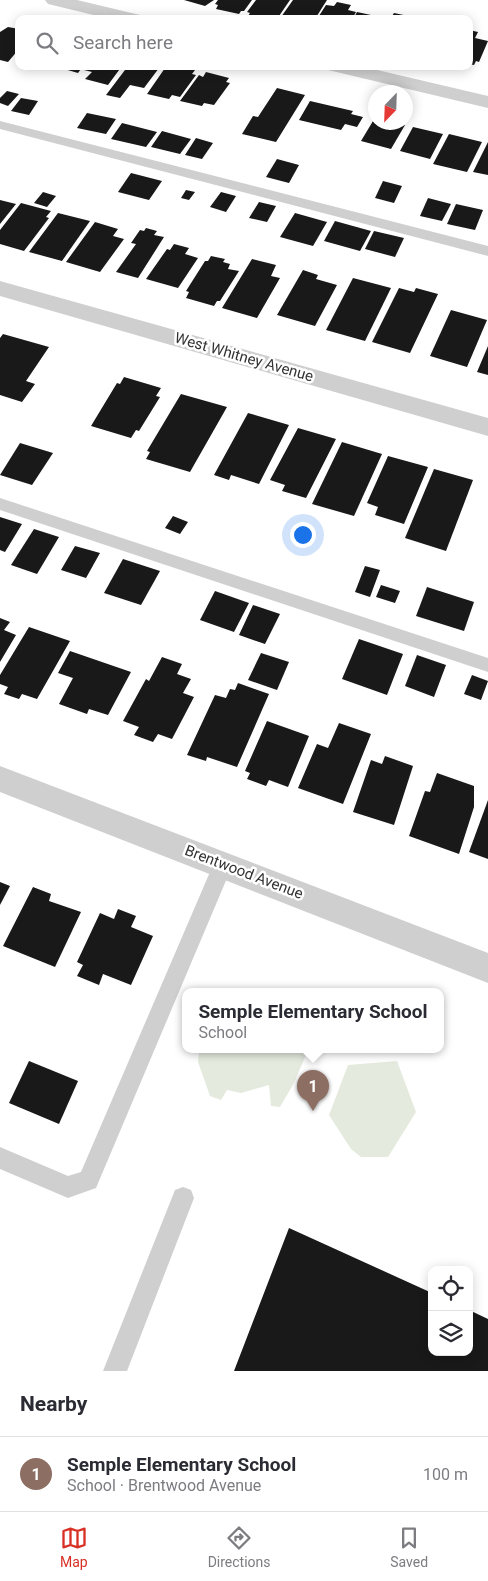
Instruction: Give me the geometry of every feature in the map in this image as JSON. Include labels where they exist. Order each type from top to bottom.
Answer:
[{"type":"street","points":[[54,0],[117,15]]},
{"type":"street","points":[[352,70],[488,102]]},
{"type":"street","name":"West Whitney Avenue","points":[[0,288],[488,427]]},
{"type":"street","name":"Brentwood Avenue","points":[[0,779],[488,968]]},
{"type":"lane","points":[[0,125],[488,251]]},
{"type":"lane","points":[[0,504],[488,666]]},
{"type":"lane","points":[[0,1158],[68,1187],[88,1180],[223,864]]},
{"type":"lane","points":[[116,1371],[182,1198]]},
{"type":"shaded area","points":[[199,1053],[307,1053],[294,1083],[280,1107],[271,1106],[269,1085],[241,1093],[227,1090],[221,1100],[210,1096],[198,1062]]},
{"type":"shaded area","points":[[397,1061],[416,1112],[388,1157],[361,1157],[351,1149],[329,1115],[348,1065]]},
{"type":"building","points":[[184,0],[214,0],[205,6]]},
{"type":"building","points":[[218,0],[252,0],[244,11],[241,11],[239,14],[216,9],[218,5],[215,4]]},
{"type":"building","points":[[256,0],[290,0],[280,15],[249,15],[250,13],[247,12]]},
{"type":"building","points":[[293,0],[327,0],[318,15],[282,15]]},
{"type":"building","points":[[337,2],[351,5],[348,10],[356,12],[354,15],[320,15],[326,5],[334,6]]},
{"type":"building","points":[[357,12],[371,15],[355,15]]},
{"type":"building","points":[[8,27],[15,28],[15,54],[8,62],[0,60],[0,32]]},
{"type":"building","points":[[473,31],[478,32],[475,38],[488,41],[479,62],[476,61],[474,65]]},
{"type":"building","points":[[68,70],[80,70],[78,73]]},
{"type":"building","points":[[84,70],[119,70],[108,85],[85,79],[92,72]]},
{"type":"building","points":[[125,70],[158,70],[144,88],[130,85],[120,98],[106,95]]},
{"type":"building","points":[[164,70],[195,70],[192,74],[196,75],[180,97],[172,95],[169,99],[147,94]]},
{"type":"building","points":[[206,72],[229,78],[226,82],[230,83],[214,105],[204,103],[202,106],[180,101],[199,75],[203,77]]},
{"type":"building","points":[[277,88],[305,95],[276,142],[242,134],[253,116],[258,117]]},
{"type":"building","points":[[7,91],[19,94],[8,106],[0,103],[0,98]]},
{"type":"building","points":[[21,98],[38,101],[29,115],[11,111]]},
{"type":"building","points":[[310,101],[353,111],[351,114],[363,117],[357,127],[345,124],[341,130],[299,120]]},
{"type":"building","points":[[87,113],[116,119],[106,134],[77,128]]},
{"type":"building","points":[[122,123],[157,132],[146,147],[111,139]]},
{"type":"building","points":[[413,127],[443,134],[430,159],[400,151]]},
{"type":"building","points":[[368,129],[402,130],[391,149],[361,141]]},
{"type":"building","points":[[162,131],[191,139],[180,154],[151,147]]},
{"type":"building","points":[[449,134],[482,142],[467,172],[433,164]]},
{"type":"building","points":[[196,138],[213,143],[202,159],[185,155]]},
{"type":"building","points":[[488,142],[488,175],[473,172]]},
{"type":"building","points":[[277,159],[299,165],[289,183],[266,177]]},
{"type":"building","points":[[131,173],[162,181],[149,200],[118,192]]},
{"type":"building","points":[[383,181],[402,186],[394,203],[375,198]]},
{"type":"building","points":[[186,190],[195,192],[189,200],[181,198]]},
{"type":"building","points":[[43,192],[56,196],[47,207],[34,203]]},
{"type":"building","points":[[221,192],[236,196],[226,212],[210,207]]},
{"type":"building","points":[[428,198],[451,204],[442,221],[420,216]]},
{"type":"building","points":[[0,200],[16,204],[0,224]]},
{"type":"building","points":[[259,202],[276,206],[267,222],[249,218]]},
{"type":"building","points":[[21,203],[51,211],[46,217],[49,218],[24,251],[0,244],[0,230]]},
{"type":"building","points":[[456,204],[483,210],[475,230],[447,224]]},
{"type":"building","points":[[58,213],[90,221],[62,261],[29,252]]},
{"type":"building","points":[[295,213],[327,222],[313,246],[280,237]]},
{"type":"building","points":[[335,221],[371,231],[360,251],[324,241]]},
{"type":"building","points":[[95,222],[118,229],[113,236],[124,239],[100,272],[66,262]]},
{"type":"building","points":[[146,228],[157,231],[154,235],[164,237],[138,278],[116,272],[136,244],[131,243],[140,230],[144,231]]},
{"type":"building","points":[[374,231],[404,238],[395,257],[365,249]]},
{"type":"building","points":[[174,244],[189,248],[185,254],[198,258],[178,288],[146,279],[167,249],[170,250]]},
{"type":"building","points":[[211,256],[225,259],[223,262],[230,264],[228,269],[239,271],[220,301],[217,301],[214,306],[186,298],[189,292],[186,291],[205,261],[208,261]]},
{"type":"building","points":[[252,259],[276,265],[271,276],[280,278],[257,318],[222,308]]},
{"type":"building","points":[[303,270],[318,275],[316,279],[337,285],[315,326],[277,315]]},
{"type":"building","points":[[353,278],[391,288],[365,341],[326,330]]},
{"type":"building","points":[[399,288],[414,292],[416,288],[438,294],[410,353],[372,342]]},
{"type":"building","points":[[451,310],[487,320],[467,367],[430,356]]},
{"type":"building","points":[[3,334],[49,347],[26,381],[35,384],[22,402],[0,395],[0,338]]},
{"type":"building","points":[[488,346],[488,375],[477,372]]},
{"type":"building","points":[[124,377],[161,388],[156,396],[160,397],[139,431],[136,430],[131,438],[91,426],[117,383],[120,384]]},
{"type":"building","points":[[181,394],[227,407],[190,472],[146,459],[150,452],[147,451]]},
{"type":"building","points":[[248,413],[289,425],[259,484],[231,475],[229,480],[214,475]]},
{"type":"building","points":[[298,428],[336,439],[306,498],[282,491],[285,485],[270,480]]},
{"type":"building","points":[[342,442],[382,454],[354,516],[312,504]]},
{"type":"building","points":[[20,443],[53,453],[32,485],[0,475]]},
{"type":"building","points":[[388,456],[428,467],[404,524],[375,515],[378,507],[367,503]]},
{"type":"building","points":[[434,469],[473,480],[446,551],[405,538]]},
{"type":"building","points":[[173,516],[188,522],[180,534],[165,528]]},
{"type":"building","points":[[0,517],[22,524],[5,552],[0,550]]},
{"type":"building","points":[[34,529],[59,537],[37,574],[11,565]]},
{"type":"building","points":[[75,546],[100,553],[86,578],[61,570]]},
{"type":"building","points":[[123,559],[160,571],[141,605],[104,593]]},
{"type":"building","points":[[365,566],[380,570],[370,597],[355,592]]},
{"type":"building","points":[[381,585],[400,591],[395,603],[376,597]]},
{"type":"building","points":[[427,587],[474,602],[464,631],[416,616]]},
{"type":"building","points":[[215,591],[249,603],[234,632],[200,620]]},
{"type":"building","points":[[253,605],[280,614],[265,644],[239,635]]},
{"type":"building","points":[[0,618],[10,622],[4,630],[16,635],[0,662]]},
{"type":"building","points":[[29,627],[70,641],[37,699],[22,694],[19,699],[4,694],[8,687],[0,684],[0,675]]},
{"type":"building","points":[[359,639],[403,654],[387,695],[342,679]]},
{"type":"building","points":[[70,651],[131,672],[108,715],[89,709],[87,714],[59,704],[73,678],[58,673]]},
{"type":"building","points":[[261,653],[289,662],[277,690],[248,680]]},
{"type":"building","points":[[417,655],[446,665],[434,697],[405,686]]},
{"type":"building","points":[[162,657],[182,664],[177,674],[191,679],[183,693],[194,697],[172,739],[158,734],[153,742],[134,735],[139,727],[123,721],[146,679],[149,681]]},
{"type":"building","points":[[472,675],[488,681],[481,700],[464,694]]},
{"type":"building","points":[[238,683],[269,694],[237,767],[207,757],[206,761],[187,755],[215,695],[226,698],[230,689],[235,690]]},
{"type":"building","points":[[267,721],[309,736],[288,787],[269,780],[266,786],[247,779],[250,773],[245,771]]},
{"type":"building","points":[[339,723],[371,734],[343,804],[298,788],[317,744],[328,748]]},
{"type":"building","points":[[385,756],[413,766],[394,825],[353,812],[371,760],[382,764]]},
{"type":"building","points":[[437,773],[474,786],[474,807],[459,854],[409,836],[425,791],[430,792]]},
{"type":"building","points":[[488,800],[488,859],[469,852]]},
{"type":"building","points":[[0,882],[10,886],[0,905]]},
{"type":"building","points":[[33,887],[51,894],[49,901],[81,912],[55,967],[3,946]]},
{"type":"building","points":[[118,909],[136,916],[131,927],[153,936],[131,985],[103,974],[99,985],[77,976],[83,965],[77,962],[100,913],[114,919]]},
{"type":"building","points":[[29,1061],[78,1081],[59,1124],[9,1103]]},
{"type":"building","points":[[289,1228],[428,1291],[428,1356],[473,1356],[473,1312],[488,1319],[488,1371],[234,1371]]},
{"type":"place","name":"Semple Elementary School","points":[[313,1111]]}]
